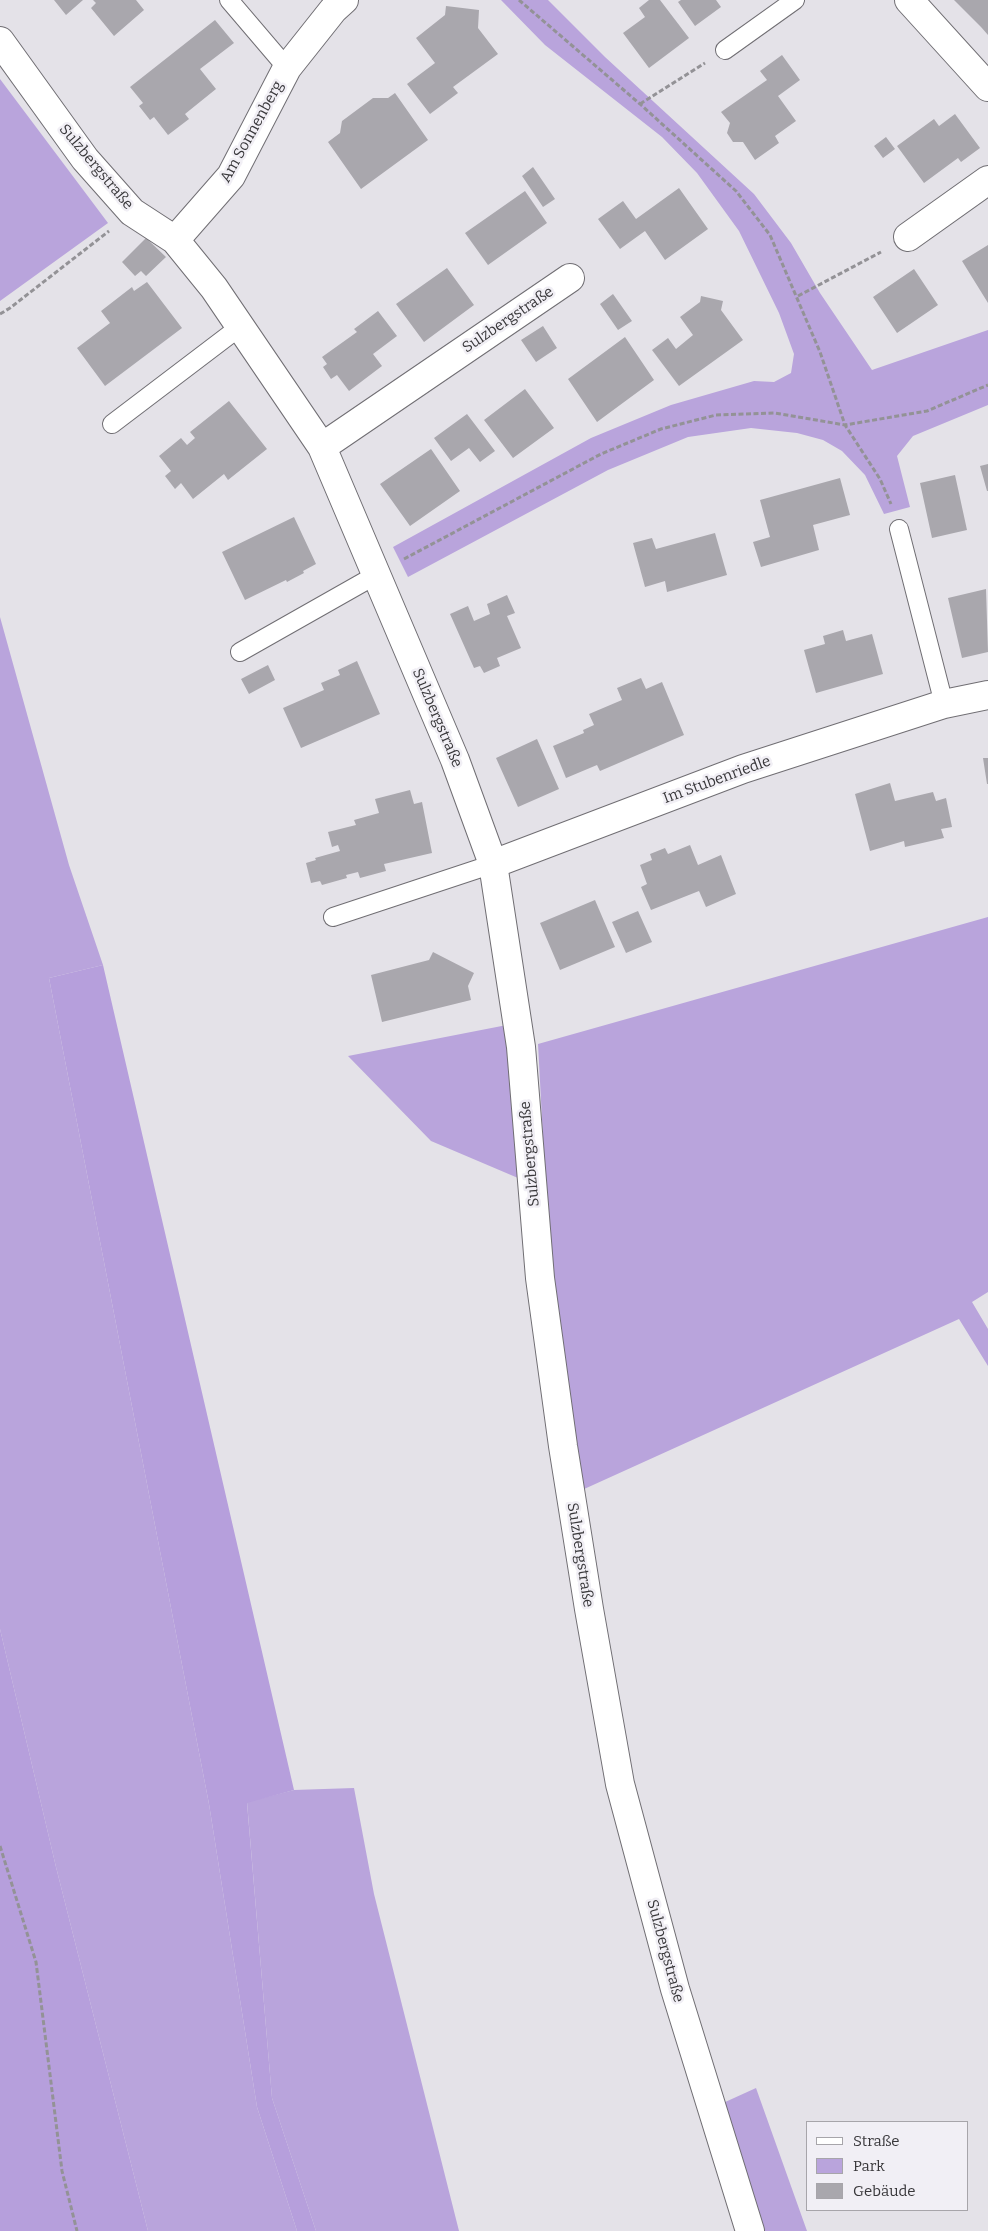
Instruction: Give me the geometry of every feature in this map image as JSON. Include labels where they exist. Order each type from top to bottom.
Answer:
[{"type":"street","name":"Am Sonnenberg","points":[[175,240],[231,176],[288,68],[333,10],[344,0]]},
{"type":"street","points":[[909,0],[988,87]]},
{"type":"street","name":"Sulzbergstraße","points":[[0,42],[85,159],[132,212],[175,240],[214,288],[322,447],[455,760],[493,864],[521,1047],[540,1278],[559,1417],[589,1609],[620,1784],[675,1990],[750,2231]]},
{"type":"street","points":[[908,238],[988,180]]},
{"type":"street","name":"Sulzbergstraße","points":[[322,447],[570,278]]},
{"type":"street","name":"Im Stubenriedle","points":[[493,864],[742,769],[944,704],[988,695]]},
{"type":"lane","name":"Am Sonnenberg","points":[[229,0],[288,68]]},
{"type":"lane","points":[[725,50],[795,0]]},
{"type":"lane","points":[[112,424],[240,326]]},
{"type":"lane","points":[[898,528],[944,704]]},
{"type":"lane","points":[[240,652],[376,575]]},
{"type":"lane","points":[[334,917],[493,864]]},
{"type":"path","points":[[519,0],[640,104],[736,191],[770,235],[798,296],[845,425],[880,479],[890,500],[898,528]]},
{"type":"path","points":[[640,104],[725,50]]},
{"type":"path","points":[[0,314],[132,212]]},
{"type":"path","points":[[798,296],[908,238]]},
{"type":"path","points":[[403,560],[601,454],[662,429],[716,414],[776,413],[845,425],[927,411],[988,385]]},
{"type":"path","points":[[0,1846],[36,1962],[62,2171],[77,2231]]},
{"type":"green space","points":[[501,0],[548,0],[605,57],[754,194],[791,243],[820,293],[872,370],[988,330],[988,405],[913,436],[897,456],[910,507],[884,514],[865,475],[842,451],[823,440],[797,433],[751,428],[688,437],[608,470],[408,577],[393,547],[591,438],[671,405],[754,381],[774,382],[791,373],[794,354],[779,313],[739,231],[697,173],[662,137],[545,45]]},
{"type":"green space","points":[[0,79],[108,223],[0,301]]},
{"type":"green space","points":[[0,617],[69,865],[103,965],[49,978],[209,1804],[257,2107],[297,2231],[148,2231],[56,1867],[0,1629]]},
{"type":"green space","points":[[988,917],[988,1292],[972,1302],[988,1329],[988,1366],[959,1319],[582,1490],[551,1288],[538,1044]]},
{"type":"green space","points":[[512,1024],[518,1178],[431,1141],[348,1056]]},
{"type":"green space","points":[[354,1788],[374,1894],[459,2231],[316,2231],[272,2098],[247,1802],[294,1790]]},
{"type":"green space","points":[[756,2088],[807,2231],[761,2231],[723,2103]]},
{"type":"shaded area","points":[[103,965],[294,1790],[247,1803],[272,2098],[316,2231],[297,2231],[257,2107],[209,1804],[49,978]]},
{"type":"shaded area","points":[[0,1629],[56,1867],[148,2231],[0,2231]]},
{"type":"building","points":[[54,0],[83,0],[66,15]]},
{"type":"building","points":[[93,0],[136,0],[144,10],[114,36],[91,8],[96,3]]},
{"type":"building","points":[[649,0],[660,0],[689,38],[649,68],[623,33],[645,17],[639,8]]},
{"type":"building","points":[[681,0],[716,0],[721,7],[695,26],[678,2]]},
{"type":"building","points":[[954,0],[988,0],[988,35],[981,27]]},
{"type":"building","points":[[446,6],[479,10],[478,28],[498,54],[453,87],[458,93],[430,114],[407,84],[435,63],[416,38],[445,15]]},
{"type":"building","points":[[215,20],[234,43],[200,69],[216,89],[185,114],[189,119],[168,135],[154,117],[150,120],[139,106],[143,103],[130,87]]},
{"type":"building","points":[[782,55],[800,80],[778,96],[796,121],[775,136],[779,143],[755,160],[743,142],[733,142],[727,133],[730,123],[721,112],[767,80],[760,71]]},
{"type":"building","points":[[395,93],[428,140],[361,189],[328,142],[340,133],[342,121],[373,98],[388,98]]},
{"type":"building","points":[[955,114],[980,148],[961,162],[958,158],[924,183],[897,146],[934,119],[939,126]]},
{"type":"building","points":[[886,137],[895,149],[883,158],[874,146]]},
{"type":"building","points":[[533,167],[555,199],[543,207],[522,176]]},
{"type":"building","points":[[679,188],[708,229],[665,260],[645,231],[620,249],[598,219],[623,201],[636,219]]},
{"type":"building","points":[[525,191],[547,223],[488,265],[465,233]]},
{"type":"building","points":[[146,238],[166,257],[146,276],[141,271],[135,276],[122,262]]},
{"type":"building","points":[[988,245],[988,303],[962,261]]},
{"type":"building","points":[[447,268],[474,305],[424,342],[396,304]]},
{"type":"building","points":[[914,269],[938,305],[897,333],[873,297]]},
{"type":"building","points":[[147,282],[182,328],[105,386],[77,348],[110,323],[101,311],[132,287],[134,291]]},
{"type":"building","points":[[613,294],[632,321],[618,330],[600,304]]},
{"type":"building","points":[[701,296],[723,301],[721,310],[743,340],[679,386],[652,350],[668,338],[676,349],[693,335],[680,317],[700,302]]},
{"type":"building","points":[[378,311],[397,336],[373,354],[382,366],[349,391],[337,375],[331,379],[323,367],[327,364],[322,357],[357,332],[354,329]]},
{"type":"building","points":[[543,326],[557,348],[536,362],[521,340]]},
{"type":"building","points":[[625,337],[654,380],[597,422],[568,379]]},
{"type":"building","points":[[525,389],[554,428],[513,458],[484,420]]},
{"type":"building","points":[[229,401],[267,449],[228,480],[224,474],[193,499],[181,483],[175,489],[165,476],[171,471],[159,456],[181,438],[187,445],[195,438],[190,432]]},
{"type":"building","points":[[467,414],[495,451],[480,462],[469,448],[451,461],[434,438]]},
{"type":"building","points":[[431,449],[460,491],[410,526],[380,484]]},
{"type":"building","points":[[988,464],[988,491],[987,491],[980,466]]},
{"type":"building","points":[[955,475],[967,530],[932,538],[920,483]]},
{"type":"building","points":[[840,478],[850,515],[813,525],[819,550],[761,567],[753,542],[770,537],[760,500]]},
{"type":"building","points":[[294,517],[316,564],[287,582],[286,580],[245,600],[222,552]]},
{"type":"building","points":[[715,533],[727,575],[667,592],[665,581],[645,587],[633,543],[652,538],[656,549]]},
{"type":"building","points":[[986,589],[988,652],[962,658],[948,598]]},
{"type":"building","points":[[507,595],[515,613],[507,616],[521,648],[497,658],[500,666],[484,673],[480,666],[474,668],[450,614],[468,606],[474,621],[490,614],[487,604]]},
{"type":"building","points":[[843,630],[846,641],[872,634],[883,674],[816,693],[804,650],[825,644],[823,636]]},
{"type":"building","points":[[357,661],[380,714],[301,748],[283,708],[324,690],[321,683],[340,675],[338,670]]},
{"type":"building","points":[[268,665],[275,680],[249,694],[241,679]]},
{"type":"building","points":[[641,678],[646,689],[662,682],[684,735],[600,771],[597,765],[566,778],[553,746],[584,733],[583,730],[594,725],[589,714],[622,700],[617,688]]},
{"type":"building","points":[[537,739],[559,789],[518,807],[496,758]]},
{"type":"building","points":[[983,758],[988,758],[988,784],[987,784]]},
{"type":"building","points":[[890,783],[895,801],[933,792],[936,801],[946,798],[952,827],[941,829],[944,838],[905,847],[904,841],[870,851],[855,794]]},
{"type":"building","points":[[410,790],[414,804],[422,802],[432,853],[384,864],[386,871],[360,878],[358,872],[346,875],[347,878],[322,885],[320,881],[311,883],[306,863],[316,860],[315,858],[340,851],[338,845],[332,847],[328,832],[356,825],[354,820],[379,813],[375,799]]},
{"type":"building","points":[[690,845],[698,865],[721,855],[736,894],[706,907],[699,891],[651,910],[641,887],[647,884],[640,865],[652,860],[650,854],[665,848],[668,854]]},
{"type":"building","points":[[595,900],[615,947],[560,970],[540,923]]},
{"type":"building","points":[[638,911],[652,942],[626,953],[612,922]]},
{"type":"building","points":[[433,952],[474,973],[468,986],[471,1000],[382,1022],[371,975],[429,960]]}]
